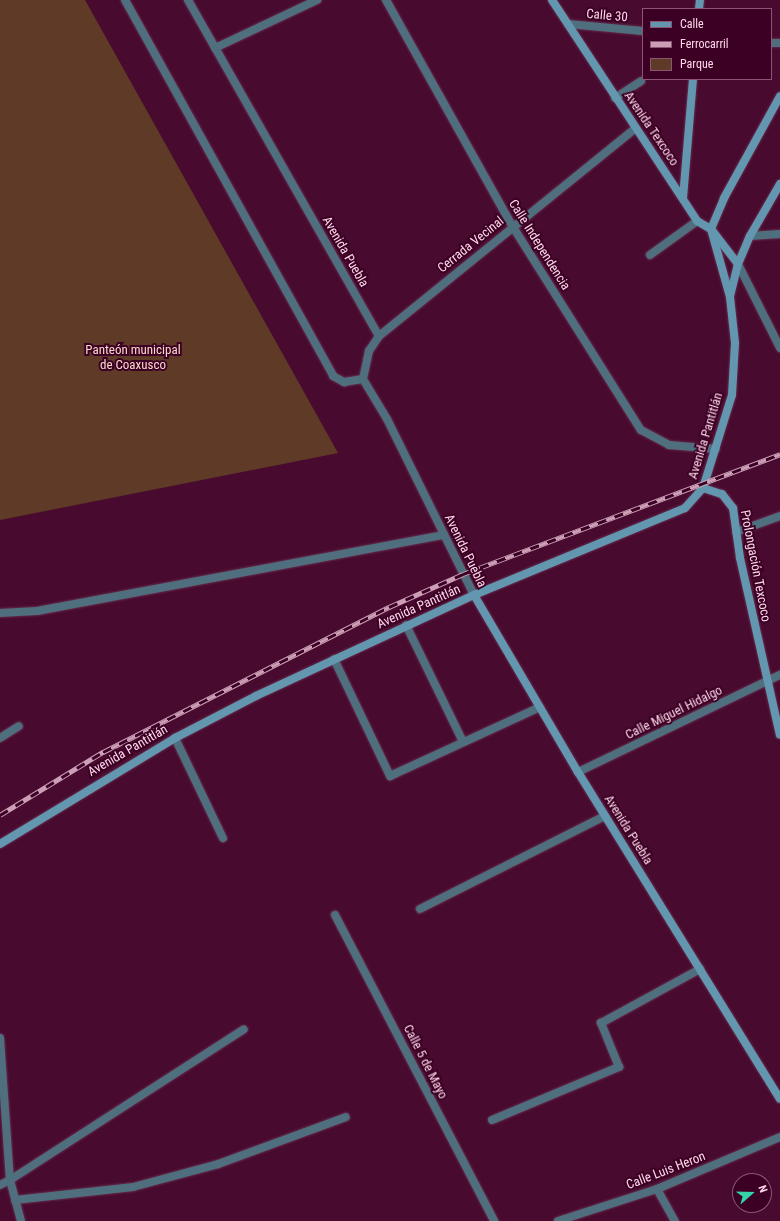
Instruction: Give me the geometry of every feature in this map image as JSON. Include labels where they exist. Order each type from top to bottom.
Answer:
[{"type":"main road","name":"Avenida Texcoco","points":[[552,0],[635,129],[683,198],[697,221],[710,229],[738,264]]},
{"type":"main road","points":[[683,198],[693,80]]},
{"type":"main road","points":[[710,229],[724,198],[780,96]]},
{"type":"main road","name":"Avenida Pantitlán","points":[[730,297],[738,264],[750,236],[780,184]]},
{"type":"main road","name":"Avenida Pantitlán","points":[[0,844],[175,738],[334,659],[474,595],[684,508],[703,488],[732,395],[735,343],[730,297],[710,229]]},
{"type":"main road","name":"Prolongación Texcoco","points":[[703,488],[722,494],[733,508],[736,532],[780,735]]},
{"type":"main road","name":"Avenida Puebla","points":[[474,595],[578,772],[780,1099]]},
{"type":"street","points":[[124,0],[333,376],[344,382],[363,379],[369,351],[379,336]]},
{"type":"street","name":"Avenida Puebla","points":[[188,0],[379,336]]},
{"type":"street","points":[[214,48],[317,0]]},
{"type":"street","name":"Calle Independencia","points":[[386,0],[513,227],[641,430],[669,445],[716,449]]},
{"type":"street","name":"Calle 30","points":[[568,24],[642,31]]},
{"type":"street","points":[[615,98],[641,81]]},
{"type":"street","name":"Cerrada Vecinal","points":[[379,336],[635,129]]},
{"type":"street","points":[[650,255],[697,221]]},
{"type":"street","points":[[750,236],[780,234]]},
{"type":"street","points":[[738,264],[780,348]]},
{"type":"street","name":"Avenida Puebla","points":[[363,379],[387,419],[474,595]]},
{"type":"street","points":[[736,532],[780,516]]},
{"type":"street","points":[[0,613],[37,611],[444,535]]},
{"type":"street","points":[[406,625],[463,742]]},
{"type":"street","points":[[334,659],[390,776],[540,707]]},
{"type":"street","name":"Calle Miguel Hidalgo","points":[[578,772],[780,675]]},
{"type":"street","points":[[0,738],[19,726]]},
{"type":"street","points":[[175,738],[223,838]]},
{"type":"street","points":[[420,909],[605,816]]},
{"type":"street","name":"Calle 5 de Mayo","points":[[335,915],[494,1221]]},
{"type":"street","points":[[492,1120],[619,1066],[601,1023],[700,969]]},
{"type":"street","points":[[0,1185],[244,1029]]},
{"type":"street","points":[[0,1038],[10,1180],[21,1221]]},
{"type":"street","points":[[15,1200],[133,1187],[218,1164],[346,1118]]},
{"type":"street","name":"Calle Luis Heron","points":[[558,1221],[658,1188],[780,1138]]},
{"type":"street","points":[[658,1188],[674,1221]]},
{"type":"green space","name":"Panteón municipal de Coaxusco","points":[[0,0],[85,0],[338,453],[0,520]]},
{"type":"railway","points":[[0,815],[103,752],[389,607],[463,574],[780,454]]}]
